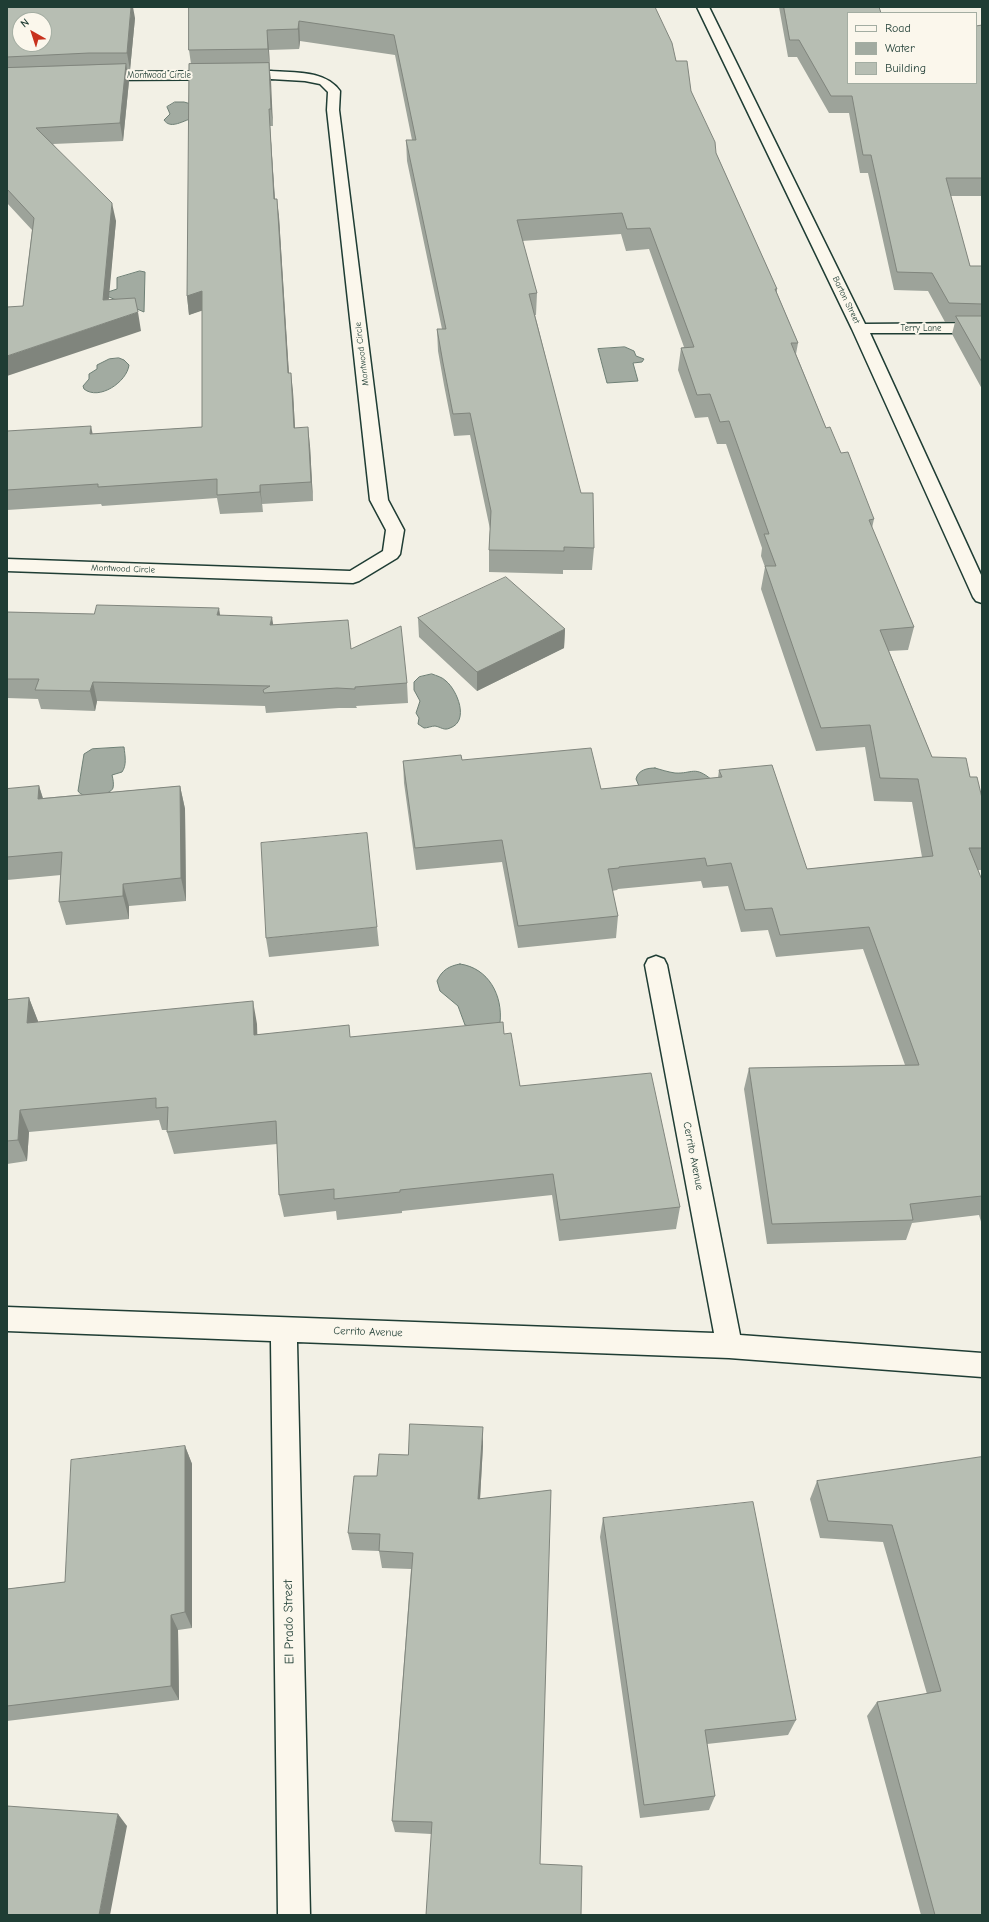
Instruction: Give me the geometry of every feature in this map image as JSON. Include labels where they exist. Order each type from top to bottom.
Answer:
[{"type":"street","name":"Barton Street","points":[[703,7],[860,329],[982,597]]},
{"type":"street","name":"Montwood Circle","points":[[7,565],[353,577],[390,554],[395,530],[379,500],[333,110],[334,91],[324,81],[305,77],[271,75],[84,76]]},
{"type":"street","name":"Terry Lane","points":[[860,329],[982,328]]},
{"type":"street","name":"Cerrito Avenue","points":[[656,965],[729,1346]]},
{"type":"street","name":"Cerrito Avenue","points":[[7,1319],[729,1346],[982,1365]]},
{"type":"street","name":"El Prado Street","points":[[284,1329],[294,1915]]},
{"type":"water","points":[[175,102],[191,104],[190,119],[176,124],[166,123],[164,120],[170,114],[167,107]]},
{"type":"water","points":[[140,271],[145,272],[144,312],[102,294],[117,289],[117,278]]},
{"type":"water","points":[[625,347],[634,351],[636,356],[644,359],[642,362],[633,363],[638,381],[607,383],[598,349]]},
{"type":"water","points":[[119,358],[124,360],[129,365],[123,378],[118,383],[111,388],[97,393],[84,389],[83,386],[89,379],[89,374],[97,369],[97,365],[109,359]]},
{"type":"water","points":[[432,674],[443,678],[450,685],[460,705],[459,719],[456,724],[448,729],[435,726],[424,728],[418,724],[419,718],[416,713],[420,701],[414,690],[414,682],[419,677]]},
{"type":"water","points":[[124,747],[125,766],[122,772],[112,775],[113,788],[111,791],[96,796],[81,794],[78,791],[84,754],[92,749]]},
{"type":"water","points":[[655,768],[675,773],[697,771],[706,775],[712,780],[639,786],[636,779],[639,773],[646,769]]},
{"type":"water","points":[[460,964],[479,971],[492,985],[499,1003],[500,1023],[473,1027],[465,1025],[458,1006],[440,991],[437,981],[441,974],[449,967]]},
{"type":"building","points":[[7,7],[131,7],[127,53],[89,53],[7,57]]},
{"type":"building","points":[[189,7],[655,7],[672,43],[676,61],[687,61],[691,91],[715,142],[716,153],[777,289],[775,289],[798,343],[791,343],[826,428],[830,427],[841,453],[848,452],[874,519],[869,520],[914,627],[880,630],[932,757],[966,758],[970,777],[977,777],[982,798],[982,848],[969,848],[982,880],[982,1196],[910,1204],[913,1220],[772,1224],[749,1068],[919,1065],[869,927],[780,935],[772,908],[745,910],[731,863],[707,866],[705,858],[608,869],[618,916],[518,926],[502,840],[415,848],[403,761],[461,755],[462,760],[591,748],[601,789],[722,777],[719,770],[772,765],[807,869],[933,856],[918,779],[880,778],[870,725],[821,728],[765,566],[776,566],[764,534],[769,534],[729,421],[720,422],[710,394],[697,395],[681,348],[694,347],[650,228],[627,229],[622,213],[517,220],[537,293],[529,294],[581,493],[593,493],[594,548],[564,547],[564,551],[489,550],[491,511],[470,413],[453,414],[443,363],[437,329],[446,329],[406,140],[416,140],[394,35],[299,21],[298,29],[267,30],[268,49],[189,50]]},
{"type":"building","points":[[784,7],[879,7],[881,12],[847,12],[847,84],[977,84],[977,26],[982,25],[982,178],[946,178],[970,266],[982,266],[982,304],[949,303],[932,273],[897,272],[871,155],[863,155],[852,96],[831,96],[799,40],[790,40]]},
{"type":"building","points":[[269,63],[271,109],[269,109],[274,199],[277,199],[288,373],[291,373],[294,428],[308,427],[311,482],[260,485],[260,492],[217,495],[217,479],[98,487],[98,484],[7,490],[7,431],[91,426],[90,434],[202,427],[202,291],[187,296],[189,64]]},
{"type":"building","points":[[126,64],[120,123],[36,128],[112,203],[103,300],[135,298],[138,312],[7,356],[7,307],[23,306],[34,218],[7,189],[7,68]]},
{"type":"building","points":[[956,316],[982,316],[982,362]]},
{"type":"building","points":[[506,577],[565,629],[477,672],[418,618]]},
{"type":"building","points":[[97,605],[219,608],[217,615],[272,617],[270,625],[348,620],[351,649],[401,626],[407,683],[355,687],[355,689],[337,688],[264,693],[263,690],[270,686],[93,682],[90,691],[35,690],[39,679],[7,679],[7,612],[94,614]]},
{"type":"building","points":[[39,786],[38,799],[180,786],[181,878],[123,884],[123,896],[59,902],[62,852],[7,857],[7,789]]},
{"type":"building","points":[[367,833],[377,927],[266,938],[261,843]]},
{"type":"building","points":[[29,998],[27,1023],[253,1001],[254,1035],[349,1025],[350,1037],[503,1022],[504,1034],[511,1033],[520,1086],[651,1073],[680,1207],[560,1220],[553,1174],[400,1190],[400,1192],[334,1199],[334,1189],[279,1195],[276,1121],[167,1132],[168,1107],[156,1108],[156,1098],[20,1110],[18,1140],[7,1141],[7,1000]]},
{"type":"building","points":[[410,1424],[483,1427],[478,1499],[551,1490],[540,1864],[582,1866],[581,1915],[426,1915],[432,1822],[392,1821],[413,1553],[379,1551],[380,1534],[348,1533],[354,1476],[377,1476],[379,1454],[408,1455]]},
{"type":"building","points":[[185,1446],[185,1612],[171,1615],[171,1686],[7,1706],[7,1589],[65,1582],[71,1460]]},
{"type":"building","points":[[982,1457],[982,1915],[935,1915],[877,1702],[941,1691],[892,1525],[828,1521],[817,1481]]},
{"type":"building","points":[[753,1502],[796,1720],[705,1730],[715,1796],[644,1805],[603,1518]]},
{"type":"building","points":[[7,1806],[118,1814],[99,1915],[7,1915]]}]
